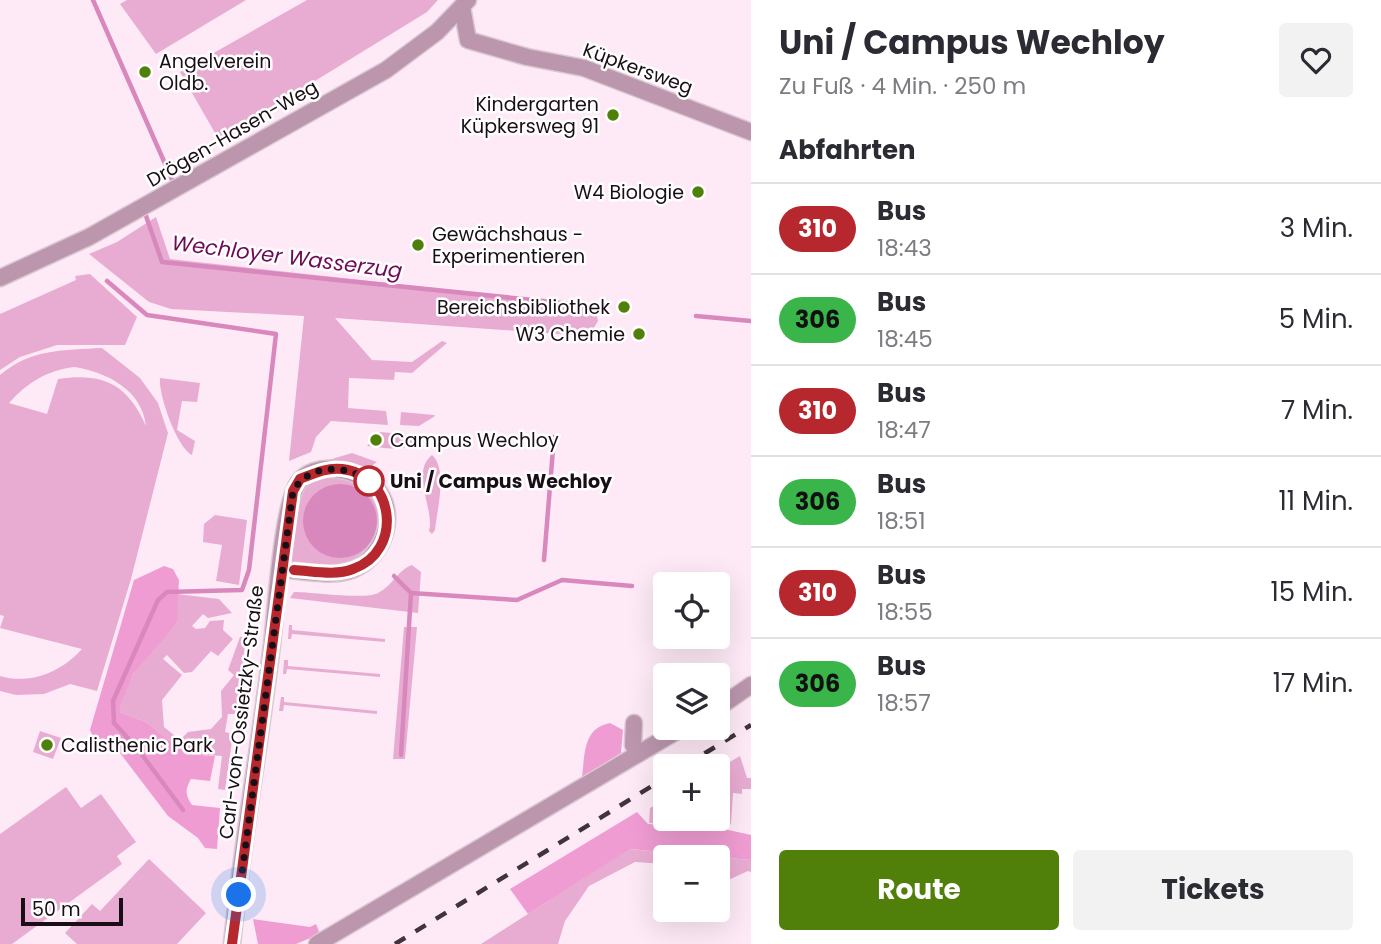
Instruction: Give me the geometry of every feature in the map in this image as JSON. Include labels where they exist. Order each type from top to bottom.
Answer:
[{"type":"street","name":"Drögen-Hasen-Weg","points":[[0,278],[89,237],[386,70],[437,32],[465,3]]},
{"type":"street","points":[[465,3],[468,40]]},
{"type":"street","name":"Küpkersweg","points":[[437,32],[527,57],[584,68],[751,132]]},
{"type":"street","name":"Carl-von-Ossietzky-Straße","points":[[233,944],[281,569],[293,491],[300,479],[340,468],[357,472],[378,490],[386,505],[388,522],[383,542],[372,557],[354,569],[334,572],[281,569]]},
{"type":"street","points":[[730,700],[751,685]]},
{"type":"street","points":[[634,723],[634,745],[638,754]]},
{"type":"street","points":[[317,944],[662,740]]},
{"type":"shaded area","points":[[127,0],[246,0],[156,54],[120,4]]},
{"type":"shaded area","points":[[307,0],[438,0],[427,12],[219,140],[180,72]]},
{"type":"shaded area","points":[[156,217],[170,259],[595,306],[598,321],[589,336],[335,318],[372,360],[412,362],[442,341],[447,343],[412,373],[395,372],[394,380],[349,378],[348,408],[386,411],[388,425],[331,421],[316,437],[311,452],[289,461],[304,316],[171,309],[149,302],[89,254],[117,242]]},
{"type":"shaded area","points":[[90,274],[137,317],[125,345],[57,345],[20,357],[0,370],[0,314],[76,280],[75,276]]},
{"type":"shaded area","points":[[102,348],[140,378],[158,403],[168,433],[131,579],[97,691],[70,684],[44,694],[16,695],[0,691],[0,676],[23,679],[45,674],[65,664],[82,649],[0,628],[4,616],[0,615],[0,375],[23,360],[48,352]],"holes":[[[74,367],[110,378],[130,393],[138,402],[146,426],[131,400],[122,391],[101,380],[74,377],[58,379],[47,414],[9,403],[23,389],[46,375]]]},
{"type":"shaded area","points":[[160,378],[200,383],[197,402],[182,401],[177,430],[195,441],[192,455],[180,442],[170,420],[162,396]]},
{"type":"shaded area","points":[[401,412],[435,416],[419,426],[400,425]]},
{"type":"shaded area","points":[[380,432],[404,434],[418,441],[401,448],[367,446]]},
{"type":"shaded area","points":[[352,453],[377,462],[370,467],[341,463],[308,466]]},
{"type":"shaded area","points":[[432,455],[437,461],[441,480],[435,530],[432,534],[429,531],[423,471]]},
{"type":"shaded area","points":[[323,470],[371,482],[388,522],[354,569],[280,569],[293,491]]},
{"type":"shaded area","points":[[340,484],[354,487],[366,495],[374,507],[377,521],[374,535],[366,547],[354,555],[340,558],[326,555],[314,547],[306,535],[303,521],[306,507],[314,495],[326,487]]},
{"type":"shaded area","points":[[215,515],[247,520],[239,585],[216,581],[222,545],[203,542],[204,524]]},
{"type":"shaded area","points":[[412,565],[421,572],[418,613],[290,598],[294,592],[372,595],[383,590]]},
{"type":"shaded area","points":[[164,566],[173,569],[179,580],[177,623],[133,674],[120,712],[146,722],[187,754],[215,756],[210,781],[191,779],[187,792],[192,805],[220,808],[217,849],[205,848],[198,838],[168,816],[120,753],[110,747],[97,746],[90,730],[134,580]]},
{"type":"shaded area","points":[[177,594],[219,599],[232,613],[208,618],[203,614],[192,626],[196,629],[205,628],[210,621],[224,620],[223,630],[233,639],[218,656],[211,651],[192,672],[184,673],[167,655],[163,659],[182,675],[162,700],[164,727],[180,740],[188,732],[211,729],[222,717],[221,691],[234,675],[228,670],[240,637],[246,637],[236,714],[228,714],[225,732],[233,734],[225,790],[218,789],[222,756],[187,754],[146,722],[120,712],[126,687],[133,675],[177,623]]},
{"type":"shaded area","points":[[289,625],[292,625],[292,630],[385,639],[385,642],[292,634],[291,639],[288,639]]},
{"type":"shaded area","points":[[404,627],[417,627],[405,759],[393,759]]},
{"type":"shaded area","points":[[284,660],[288,660],[288,666],[380,674],[380,677],[287,669],[286,674],[283,674]]},
{"type":"shaded area","points":[[281,697],[284,697],[284,702],[377,711],[377,714],[284,705],[283,711],[279,711]]},
{"type":"shaded area","points":[[610,723],[623,730],[621,753],[582,777],[590,736],[601,726]]},
{"type":"shaded area","name":"Calisthenic Park","points":[[40,731],[61,738],[53,759],[33,752]]},
{"type":"shaded area","points":[[740,756],[747,778],[751,778],[751,789],[742,789],[742,794],[733,793],[730,825],[730,762]]},
{"type":"shaded area","points":[[66,787],[81,808],[101,794],[136,842],[117,856],[122,864],[12,944],[0,944],[0,834]]},
{"type":"shaded area","points":[[653,806],[653,823],[649,823],[650,808]]},
{"type":"shaded area","points":[[637,812],[648,824],[653,824],[653,831],[730,830],[751,835],[751,860],[730,858],[730,845],[653,845],[653,851],[630,849],[528,914],[510,889]]},
{"type":"shaded area","points":[[629,849],[653,851],[653,863],[635,862],[589,886],[565,921],[558,944],[481,944]]},
{"type":"shaded area","points":[[730,858],[751,860],[751,872],[730,879]]},
{"type":"shaded area","points":[[149,859],[206,913],[177,944],[77,944],[65,933],[92,904],[100,911]]},
{"type":"shaded area","points":[[253,919],[310,927],[316,924],[320,934],[296,944],[258,944]]},
{"type":"waterway","name":"Wechloyer Wasserzug","points":[[93,0],[174,184]]},
{"type":"waterway","name":"Wechloyer Wasserzug","points":[[145,213],[162,262],[582,305]]},
{"type":"waterway","points":[[107,281],[147,315],[276,334],[249,570],[242,590],[167,592],[158,600],[113,701],[114,723],[137,748],[183,810]]},
{"type":"waterway","name":"Wechloyer Wasserzug","points":[[696,316],[751,321]]},
{"type":"waterway","points":[[544,560],[554,437]]},
{"type":"waterway","points":[[394,576],[411,593],[401,755]]},
{"type":"waterway","points":[[411,593],[517,600],[562,580],[632,586]]},
{"type":"railway","points":[[704,754],[751,725]]},
{"type":"railway","points":[[395,944],[653,785]]},
{"type":"bus line","name":"310","points":[[232,944],[293,491],[300,479],[323,470],[340,468],[357,472],[371,482],[386,505],[388,522],[383,542],[372,557],[354,569],[334,572],[294,570]]},
{"type":"place","name":"Angelverein Oldb.","points":[[145,72]]},
{"type":"place","name":"Kindergarten Küpkersweg 91","points":[[613,115]]},
{"type":"place","name":"W4 Biologie","points":[[698,192]]},
{"type":"place","name":"Gewächshaus - Experimentieren","points":[[418,245]]},
{"type":"place","name":"Bereichsbibliothek","points":[[624,307]]},
{"type":"place","name":"W3 Chemie","points":[[639,334]]},
{"type":"place","name":"Campus Wechloy","points":[[376,440]]},
{"type":"place","name":"Uni / Campus Wechloy","points":[[369,481]]},
{"type":"place","name":"Calisthenic Park","points":[[47,745]]},
{"type":"route","points":[[239,895],[250,796],[293,491],[300,479],[323,470],[340,468],[357,472],[371,482],[369,481]]}]
